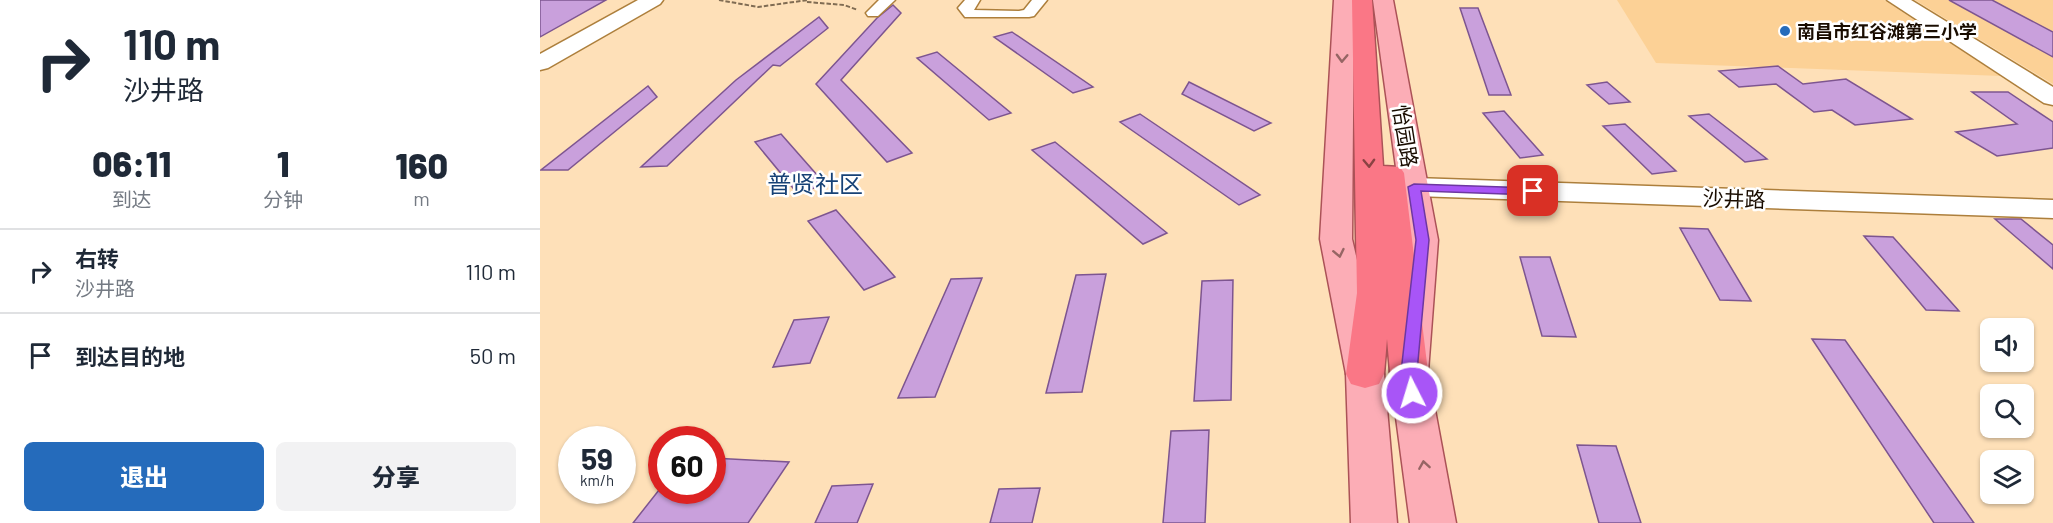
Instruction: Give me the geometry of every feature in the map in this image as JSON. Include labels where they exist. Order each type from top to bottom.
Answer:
[{"type":"highway","points":[[1367,3],[1409,372]]},
{"type":"main road","name":"怡园路","points":[[1367,3],[1414,187],[1422,240],[1409,372],[1433,523]]},
{"type":"main road","points":[[1367,3],[1336,239],[1365,374],[1374,523]]},
{"type":"street","points":[[540,55],[639,0]]},
{"type":"street","points":[[540,63],[653,0]]},
{"type":"street","points":[[874,12],[888,0]]},
{"type":"street","points":[[973,0],[965,8],[970,14],[1019,15],[1029,13],[1040,0]]},
{"type":"street","points":[[1897,0],[2053,98]]},
{"type":"street","name":"沙井路","points":[[1414,187],[2053,209]]},
{"type":"path","points":[[719,0],[758,7],[800,3],[844,5],[856,10],[874,12]]},
{"type":"path","points":[[800,3],[808,0]]},
{"type":"shaded area","name":"南昌市红谷滩第三小学","points":[[1617,0],[1884,0],[2001,76],[1656,63]]},
{"type":"shaded area","points":[[1915,0],[2053,0],[2053,84]]},
{"type":"building","points":[[540,0],[606,0],[540,37]]},
{"type":"building","points":[[1949,0],[1992,0],[2053,32],[2053,57]]},
{"type":"building","points":[[893,5],[901,13],[841,80],[912,153],[887,162],[816,84],[877,18]]},
{"type":"building","points":[[1460,8],[1478,8],[1511,95],[1489,95]]},
{"type":"building","points":[[819,17],[828,28],[780,66],[773,65],[667,166],[641,167],[736,80]]},
{"type":"building","points":[[1012,32],[1093,87],[1073,93],[994,37]]},
{"type":"building","points":[[937,52],[1011,113],[989,120],[917,58]]},
{"type":"building","points":[[1778,66],[1803,84],[1846,79],[1912,119],[1855,125],[1832,110],[1814,112],[1776,84],[1739,87],[1719,71]]},
{"type":"building","points":[[1189,82],[1271,123],[1254,131],[1182,94]]},
{"type":"building","points":[[1607,82],[1630,102],[1609,104],[1587,85]]},
{"type":"building","points":[[648,86],[657,97],[568,170],[541,170]]},
{"type":"building","points":[[1972,92],[2008,92],[2053,122],[2053,148],[1997,156],[1956,132],[2017,124]]},
{"type":"building","points":[[1504,111],[1543,155],[1520,158],[1483,113]]},
{"type":"building","points":[[1140,114],[1260,195],[1239,205],[1120,122]]},
{"type":"building","points":[[1709,114],[1767,159],[1745,162],[1689,116]]},
{"type":"building","points":[[1625,124],[1676,171],[1652,174],[1603,126]]},
{"type":"building","points":[[781,134],[825,184],[798,194],[755,142]]},
{"type":"building","points":[[1055,142],[1167,233],[1143,244],[1032,150]]},
{"type":"building","points":[[836,210],[895,277],[864,290],[808,221]]},
{"type":"building","points":[[1995,219],[2021,219],[2053,245],[2053,269]]},
{"type":"building","points":[[1680,228],[1708,229],[1751,301],[1720,300]]},
{"type":"building","points":[[1864,236],[1893,237],[1959,311],[1926,310]]},
{"type":"building","points":[[1520,257],[1550,257],[1576,337],[1542,336]]},
{"type":"building","points":[[1106,274],[1082,392],[1046,393],[1076,275]]},
{"type":"building","points":[[982,278],[935,397],[898,398],[951,279]]},
{"type":"building","points":[[1233,280],[1231,400],[1194,401],[1202,281]]},
{"type":"building","points":[[829,317],[810,363],[773,367],[794,320]]},
{"type":"building","points":[[1812,339],[1845,340],[1974,523],[1934,523]]},
{"type":"building","points":[[1209,430],[1205,523],[1163,523],[1171,431]]},
{"type":"building","points":[[1577,445],[1616,446],[1641,523],[1599,523]]},
{"type":"building","points":[[726,459],[789,462],[748,523],[633,523],[648,504],[726,504]]},
{"type":"building","points":[[873,484],[857,523],[815,523],[832,486]]},
{"type":"building","points":[[1040,488],[1032,523],[990,523],[999,489]]},
{"type":"place","name":"南昌市红谷滩第三小学","points":[[1785,31]]},
{"type":"district","name":"普贤社区","points":[[815,183]]},
{"type":"route","points":[[1412,393],[1409,372],[1422,240],[1414,187],[1533,191]]}]
